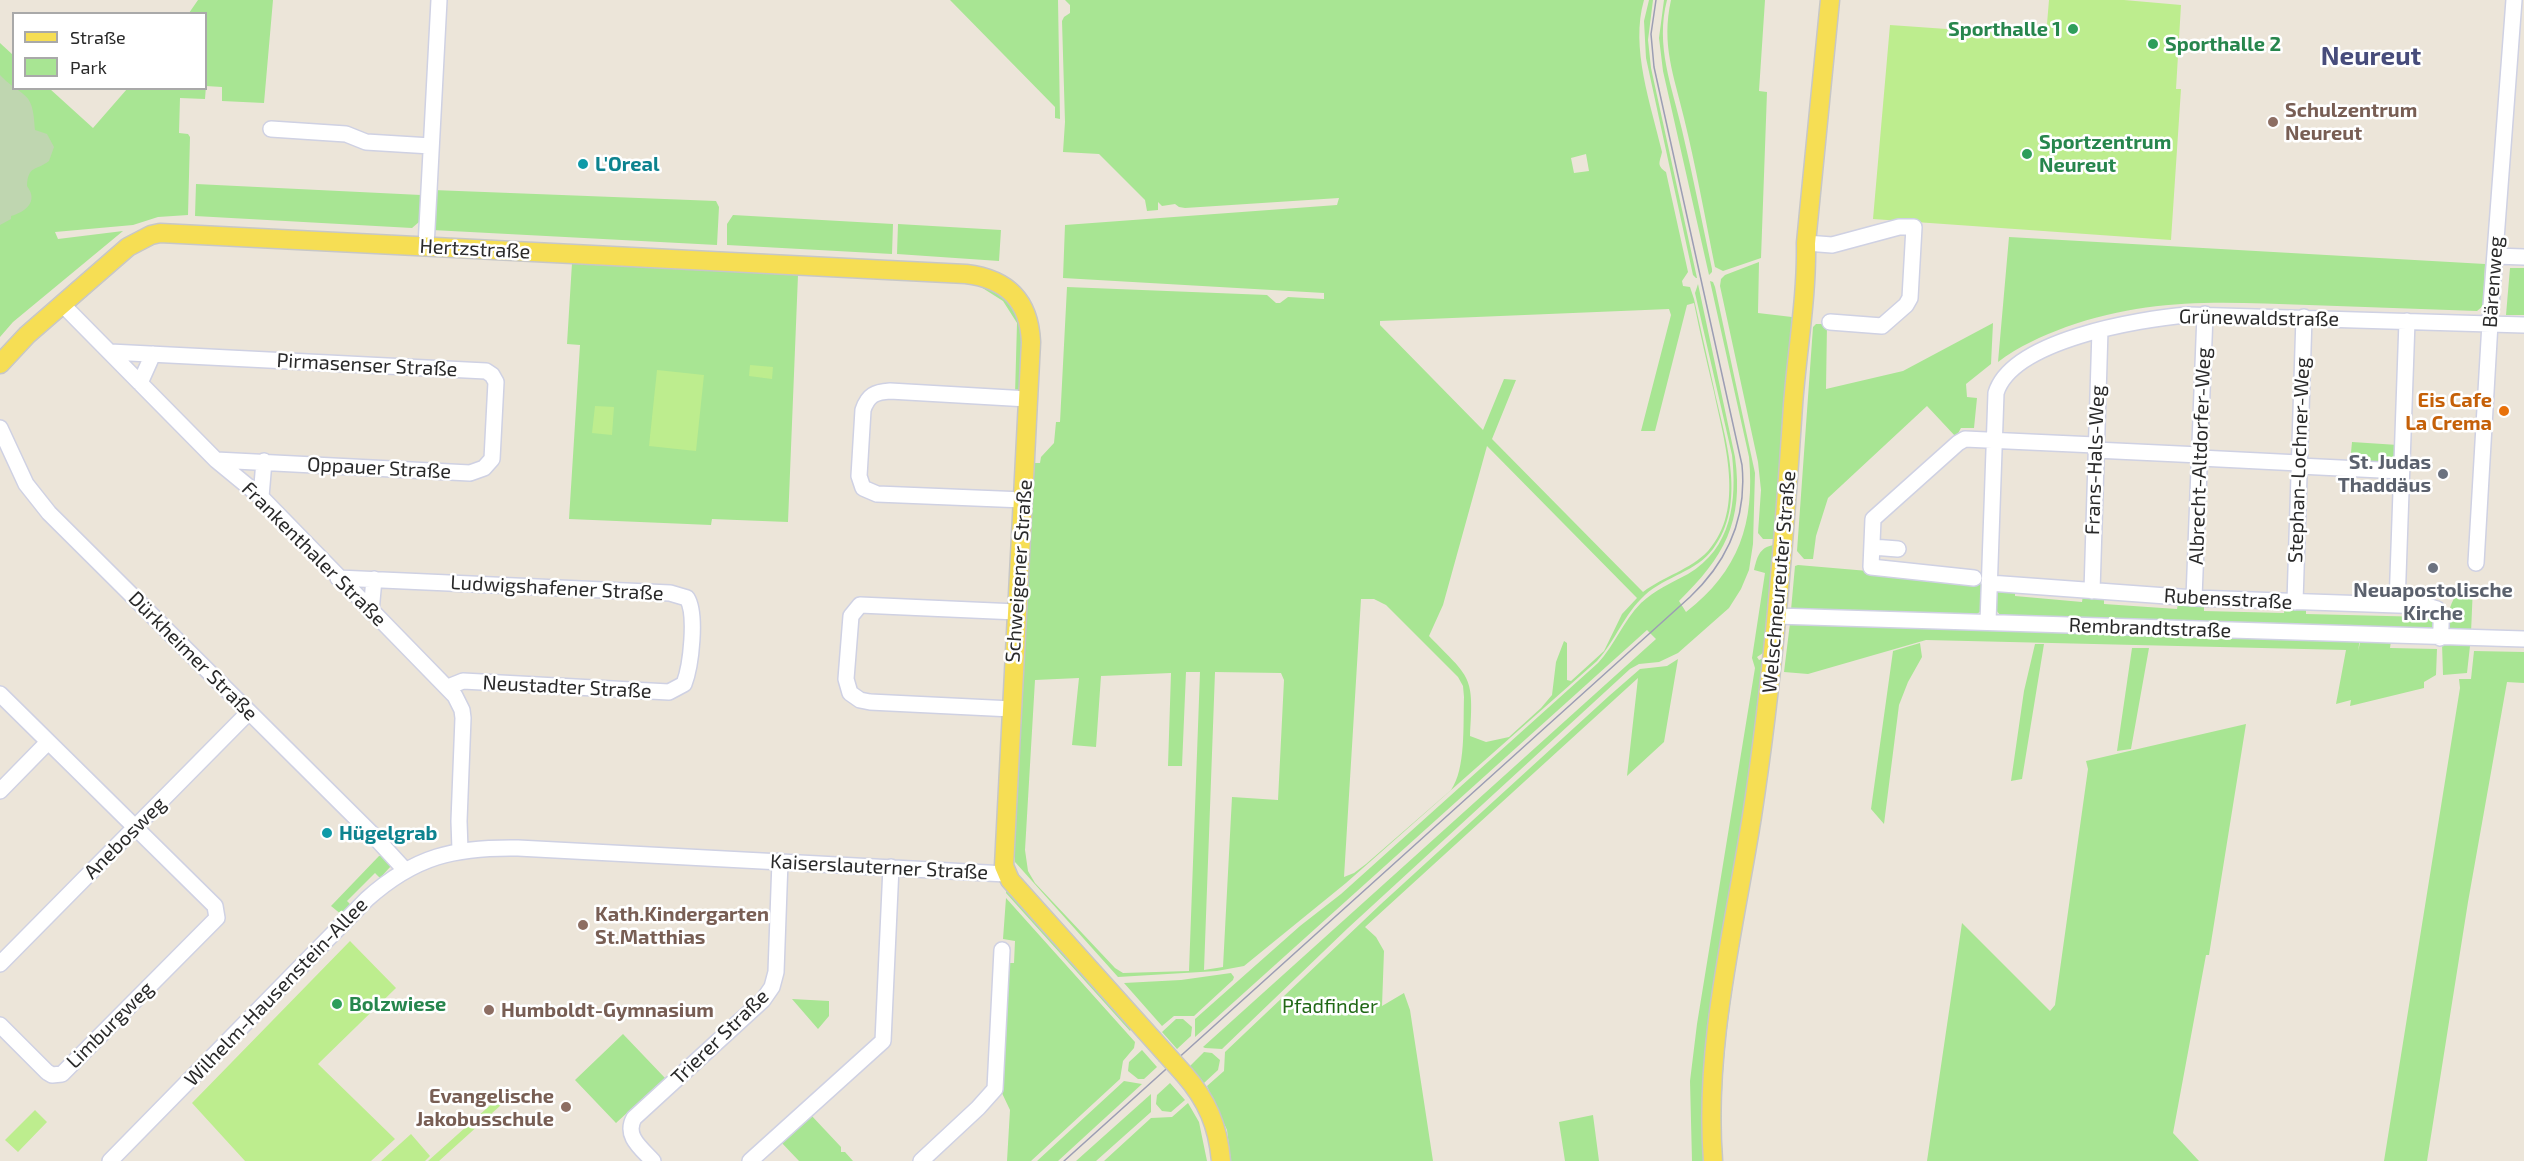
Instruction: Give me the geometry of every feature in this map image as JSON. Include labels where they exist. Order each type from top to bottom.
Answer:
[{"type":"main road","name":"Welschneureuter Straße","points":[[1713,1161],[1712,1091],[1716,1035],[1765,734],[1790,476],[1806,243],[1830,0]]},
{"type":"main road","name":"Hertzstraße","points":[[0,364],[27,335],[128,247],[144,238],[160,233],[957,273],[985,276],[997,281]]},
{"type":"main road","name":"Schweigener Straße","points":[[997,281],[1017,298],[1029,321],[1031,342],[1004,859],[1006,874]]},
{"type":"main road","name":"Kaiserslauterner Straße","points":[[1006,874],[1200,1094],[1212,1115],[1218,1135],[1221,1161]]},
{"type":"street","points":[[426,247],[439,0]]},
{"type":"street","name":"Bärenweg","points":[[2476,563],[2490,324],[2514,0]]},
{"type":"street","points":[[271,129],[346,134],[366,142],[431,146]]},
{"type":"street","points":[[1806,243],[1832,245],[1899,227],[1914,227],[1910,298],[1906,305],[1882,326],[1830,322]]},
{"type":"street","points":[[2495,256],[2524,256]]},
{"type":"street","name":"Frankenthaler Straße","points":[[62,304],[216,460],[261,497],[371,612],[448,687],[460,703],[463,718],[460,850]]},
{"type":"street","name":"Grünewaldstraße","points":[[1988,622],[1996,393],[2006,374],[2017,365],[2047,349],[2100,330],[2145,320],[2205,314],[2524,324]]},
{"type":"street","name":"Albrecht-Altdorfer-Weg","points":[[2194,598],[2205,314]]},
{"type":"street","name":"Stephan-Lochner-Weg","points":[[2295,602],[2304,317]]},
{"type":"street","points":[[2397,605],[2407,321]]},
{"type":"street","name":"Frans-Hals-Weg","points":[[2092,591],[2100,330]]},
{"type":"street","name":"Pirmasenser Straße","points":[[110,352],[486,371],[496,382],[490,462]]},
{"type":"street","points":[[140,383],[153,354]]},
{"type":"street","points":[[1024,500],[877,494],[862,488],[859,476],[863,410],[866,401],[875,393],[890,391],[1028,399]]},
{"type":"street","name":"Dürkheimer Straße","points":[[0,428],[26,484],[49,513],[372,834],[405,870]]},
{"type":"street","points":[[1974,578],[1871,567],[1873,519],[1965,439],[2402,471]]},
{"type":"street","name":"Oppauer Straße","points":[[216,460],[470,473],[484,468],[490,462]]},
{"type":"street","points":[[261,497],[264,461]]},
{"type":"street","points":[[1872,547],[1898,549]]},
{"type":"street","name":"Ludwigshafener Straße","points":[[338,578],[670,593],[683,596],[690,603],[692,614],[688,673],[684,684]]},
{"type":"street","points":[[371,612],[374,579]]},
{"type":"street","name":"Rubensstraße","points":[[1989,583],[2194,598],[2397,605],[2437,609],[2442,620],[2440,638]]},
{"type":"street","points":[[1012,709],[860,700],[850,693],[846,680],[851,616],[860,605],[1017,612]]},
{"type":"street","name":"Rembrandtstraße","points":[[1776,616],[2524,639]]},
{"type":"street","name":"Neustadter Straße","points":[[448,687],[463,681],[669,692],[684,684]]},
{"type":"street","points":[[0,694],[136,828]]},
{"type":"street","name":"Anebosweg","points":[[0,964],[249,712]]},
{"type":"street","points":[[0,791],[48,742]]},
{"type":"street","name":"Limburgweg","points":[[0,1025],[47,1072],[52,1075],[62,1074],[217,918],[215,906],[136,828]]},
{"type":"street","name":"Kaiserslauterner Straße","points":[[460,850],[518,848],[1006,874]]},
{"type":"street","name":"Wilhelm-Hausenstein-Allee","points":[[110,1161],[367,898],[405,870],[424,861],[460,850]]},
{"type":"street","name":"Trierer Straße","points":[[653,1161],[630,1133],[630,1125],[634,1118],[768,994],[776,972],[780,861]]},
{"type":"street","points":[[750,1161],[883,1041],[891,867]]},
{"type":"street","points":[[921,1161],[995,1089],[1002,950]]},
{"type":"green space","points":[[198,0],[273,0],[264,103],[222,101],[222,87],[207,86],[207,12],[190,12]]},
{"type":"green space","points":[[950,0],[1058,0],[1060,119],[1055,118],[1055,107]]},
{"type":"green space","points":[[1065,0],[1644,0],[1639,37],[1644,76],[1662,152],[1660,165],[1666,172],[1688,272],[1682,281],[1683,286],[1690,287],[1694,299],[1728,452],[1731,472],[1729,513],[1723,531],[1706,557],[1645,595],[1631,610],[1610,644],[1597,661],[1346,883],[1244,966],[1217,971],[1118,977],[1015,862],[1015,852],[1013,852],[1033,463],[1040,463],[1041,457],[1054,443],[1056,422],[1060,422],[1067,287],[1267,295],[1276,303],[1288,297],[1324,299],[1324,293],[1063,278],[1065,225],[1337,205],[1339,198],[1185,208],[1175,204],[1162,206],[1158,202],[1158,210],[1147,211],[1145,200],[1099,154],[1063,152],[1065,122],[1062,21],[1070,13],[1070,5]],"holes":[[[1586,154],[1589,171],[1574,173],[1571,158]],[[1694,303],[1727,453],[1729,495],[1726,515],[1720,534],[1701,558],[1643,592],[1492,439],[1516,380],[1504,379],[1483,430],[1380,325],[1380,321],[1669,309],[1671,315],[1641,431],[1655,431],[1687,305]],[[1487,446],[1637,598],[1622,614],[1604,651],[1571,681],[1567,680],[1567,643],[1564,641],[1556,662],[1552,695],[1509,737],[1486,742],[1470,736],[1471,701],[1467,679],[1454,661],[1429,636],[1443,605]],[[1361,599],[1374,599],[1386,605],[1458,677],[1463,686],[1461,758],[1456,781],[1451,790],[1366,864],[1344,877]],[[1186,672],[1200,672],[1189,971],[1123,973],[1115,968],[1035,883],[1028,871],[1025,850],[1035,680],[1079,678],[1072,745],[1096,747],[1101,676],[1171,673],[1168,766],[1182,766]],[[1215,672],[1281,673],[1284,680],[1278,800],[1232,797],[1223,967],[1204,970]]]},
{"type":"green space","points":[[1649,0],[1653,0],[1648,40],[1651,68],[1697,278],[1693,275],[1646,58],[1644,21]]},
{"type":"green space","points":[[1664,0],[1667,0],[1663,34],[1666,66],[1712,269],[1709,275],[1663,71],[1659,38]]},
{"type":"green space","points":[[1671,0],[1765,0],[1759,91],[1767,92],[1761,258],[1723,271],[1715,267],[1693,155],[1670,60],[1667,31]]},
{"type":"green space","name":"Sportzentrum Neureut","points":[[2049,0],[2124,0],[2181,5],[2176,89],[2181,89],[2171,240],[1873,219],[1890,25],[2046,36]]},
{"type":"green space","points":[[0,43],[12,54],[12,90],[51,90],[93,128],[126,90],[206,90],[205,99],[180,98],[179,133],[188,134],[190,137],[188,215],[158,217],[133,225],[55,232],[58,239],[123,231],[13,322],[0,337]]},
{"type":"green space","points":[[0,75],[12,86],[12,90],[18,90],[26,96],[32,107],[35,130],[47,134],[54,147],[49,161],[31,171],[29,175],[27,186],[32,197],[29,206],[0,225]]},
{"type":"green space","points":[[196,184],[421,195],[419,222],[412,228],[195,216]]},
{"type":"green space","points":[[433,190],[716,201],[719,207],[717,245],[432,230]]},
{"type":"green space","points":[[733,215],[893,224],[892,254],[727,245],[727,224]]},
{"type":"green space","points":[[898,224],[1001,230],[999,261],[897,254]]},
{"type":"green space","points":[[2009,237],[2485,264],[2483,306],[2477,311],[2246,303],[2157,306],[2127,310],[2066,327],[2031,342],[1998,362]]},
{"type":"green space","points":[[1759,262],[1758,313],[1792,317],[1791,324],[1794,325],[1775,539],[1763,539],[1758,533],[1761,490],[1758,462],[1720,286],[1721,279],[1725,275]]},
{"type":"green space","points":[[572,263],[798,275],[788,522],[712,519],[711,525],[569,519],[580,345],[567,344]]},
{"type":"green space","points":[[2510,268],[2524,268],[2524,315],[2506,315]]},
{"type":"green space","points":[[1710,281],[1715,287],[1755,473],[1753,544],[1749,570],[1729,608],[1678,653],[1659,662],[1639,664],[1630,669],[1348,928],[1222,1049],[1203,1047],[1656,639],[1647,630],[1195,1037],[1195,1019],[1300,926],[1341,894],[1598,663],[1629,617],[1646,598],[1688,574],[1714,551],[1723,537],[1732,506],[1732,455],[1695,293],[1698,284],[1735,457],[1737,480],[1733,520],[1727,537],[1708,569],[1679,601],[1686,612],[1719,580],[1731,562],[1746,524],[1750,481],[1749,457]]},
{"type":"green space","points":[[973,282],[998,287],[1025,319],[1024,387],[1015,395],[1017,323],[1003,301]]},
{"type":"green space","points":[[1993,323],[1991,364],[1966,384],[1967,397],[1977,398],[1974,428],[1961,428],[1956,437],[1927,406],[1828,498],[1816,536],[1813,559],[1804,559],[1797,551],[1813,327],[1816,324],[1827,324],[1826,389],[1903,371]]},
{"type":"green space","points":[[750,365],[773,367],[772,379],[749,376]]},
{"type":"green space","points":[[657,370],[704,375],[696,451],[649,446]]},
{"type":"green space","points":[[595,406],[614,407],[612,435],[592,433]]},
{"type":"green space","points":[[2352,442],[2398,445],[2397,466],[2350,463]]},
{"type":"green space","points":[[1774,545],[1777,546],[1766,651],[1757,657],[1759,660],[1766,657],[1708,1161],[1692,1161],[1690,1081],[1697,1024],[1755,668],[1752,658],[1765,573],[1754,570],[1762,551]]},
{"type":"green space","points":[[1795,566],[1985,581],[1981,611],[1974,616],[1791,610]]},
{"type":"green space","points":[[2462,585],[2473,586],[2471,633],[2451,630],[2449,624],[2450,606]]},
{"type":"green space","points":[[2015,590],[2015,596],[2082,602],[2083,595],[2104,597],[2104,604],[2177,609],[2178,603],[2204,604],[2204,611],[2284,613],[2285,606],[2306,607],[2306,614],[2427,617],[2427,611],[2435,615],[2434,628],[2431,630],[2002,617],[1994,608],[1996,593]]},
{"type":"green space","points":[[1790,623],[2360,639],[2358,651],[2361,639],[2391,641],[2390,648],[2437,649],[2436,675],[2424,682],[2424,688],[2350,706],[2351,700],[2336,704],[2346,650],[1926,640],[1808,674],[1784,672]]},
{"type":"green space","points":[[1920,643],[1922,657],[1908,682],[1899,705],[1884,824],[1871,809],[1893,651]]},
{"type":"green space","points":[[2442,643],[2468,643],[2470,646],[2467,673],[2443,675]]},
{"type":"green space","points":[[2035,644],[2044,644],[2022,779],[2011,781],[2024,691]]},
{"type":"green space","points":[[2132,648],[2149,648],[2131,749],[2117,751]]},
{"type":"green space","points":[[2474,651],[2524,652],[2524,683],[2507,682],[2468,902],[2427,1161],[2384,1161],[2460,688],[2459,679],[2471,679]]},
{"type":"green space","name":"Pfadfinder","points":[[1678,659],[1664,742],[1627,776],[1638,678],[1365,927],[1376,937],[1384,951],[1382,1006],[1404,993],[1410,1010],[1433,1161],[1231,1161],[1227,1130],[1207,1086],[1224,1071],[1225,1052],[1381,904],[1640,669],[1667,666]]},
{"type":"green space","points":[[2246,724],[2209,955],[2206,955],[2173,1133],[2199,1161],[1927,1161],[1962,923],[2050,1011],[2055,1005],[2088,769],[2086,761]]},
{"type":"green space","points":[[1753,842],[1757,843],[1726,1041],[1721,1121],[1723,1161],[1719,1161],[1717,1121],[1722,1041]]},
{"type":"green space","points":[[385,855],[390,860],[391,866],[380,878],[375,873],[347,901],[352,906],[342,915],[331,906],[379,856]]},
{"type":"green space","points":[[1007,887],[1131,1029],[1130,1031],[1006,893]]},
{"type":"green space","points":[[1006,898],[1135,1042],[1134,1048],[1123,1061],[1120,1079],[1031,1161],[1007,1161],[1010,1110],[1001,1091],[1008,963],[1014,963],[1015,941],[1003,939]]},
{"type":"green space","points":[[350,941],[396,988],[318,1064],[395,1139],[371,1161],[245,1161],[192,1103]]},
{"type":"green space","points":[[1231,973],[1233,980],[1194,1016],[1174,1016],[1162,1026],[1124,983],[1181,980]]},
{"type":"green space","points":[[792,999],[829,1001],[829,1016],[818,1029]]},
{"type":"green space","points":[[1176,1019],[1183,1019],[1192,1027],[1191,1036],[1177,1049],[1162,1032]]},
{"type":"green space","points":[[623,1034],[665,1078],[616,1123],[575,1080]]},
{"type":"green space","points":[[1142,1050],[1157,1067],[1144,1079],[1138,1079],[1128,1071],[1129,1062]]},
{"type":"green space","points":[[1204,1052],[1212,1053],[1220,1060],[1218,1070],[1204,1083],[1190,1066]]},
{"type":"green space","points":[[1124,1081],[1142,1084],[1058,1161],[1037,1161]]},
{"type":"green space","points":[[1170,1083],[1185,1100],[1171,1112],[1162,1111],[1156,1104],[1157,1095]]},
{"type":"green space","points":[[506,1091],[511,1096],[439,1161],[428,1161]]},
{"type":"green space","points":[[1151,1094],[1151,1112],[1096,1161],[1076,1161]]},
{"type":"green space","points":[[1188,1103],[1199,1122],[1207,1161],[1104,1161],[1151,1118],[1172,1117]]},
{"type":"green space","points":[[35,1110],[47,1122],[18,1152],[5,1140]]},
{"type":"green space","points":[[810,1114],[841,1147],[841,1152],[845,1152],[853,1161],[799,1161],[780,1141]]},
{"type":"green space","points":[[1593,1115],[1599,1161],[1565,1161],[1559,1122]]},
{"type":"green space","points":[[411,1134],[430,1156],[425,1161],[381,1161]]},
{"type":"tram line","points":[[1064,1161],[1690,597],[1715,568],[1724,553],[1738,520],[1743,484],[1742,465],[1654,67],[1651,34],[1656,0]]},
{"type":"place","name":"Sporthalle 1","points":[[2073,29]]},
{"type":"place","name":"Sporthalle 2","points":[[2153,44]]},
{"type":"place","name":"Schulzentrum Neureut","points":[[2273,122]]},
{"type":"place","name":"Sportzentrum Neureut","points":[[2027,154]]},
{"type":"place","name":"L'Oreal","points":[[583,164]]},
{"type":"place","name":"Eis Cafe La Crema","points":[[2504,411]]},
{"type":"place","name":"St. Judas Thaddäus","points":[[2443,474]]},
{"type":"place","name":"Neuapostolische Kirche","points":[[2433,568]]},
{"type":"place","name":"Hügelgrab","points":[[327,833]]},
{"type":"place","name":"Kath.Kindergarten St.Matthias","points":[[583,925]]},
{"type":"place","name":"Bolzwiese","points":[[337,1004]]},
{"type":"place","name":"Humboldt-Gymnasium","points":[[489,1010]]},
{"type":"place","name":"Evangelische Jakobusschule","points":[[566,1107]]},
{"type":"district","name":"Neureut","points":[[2371,56]]}]
